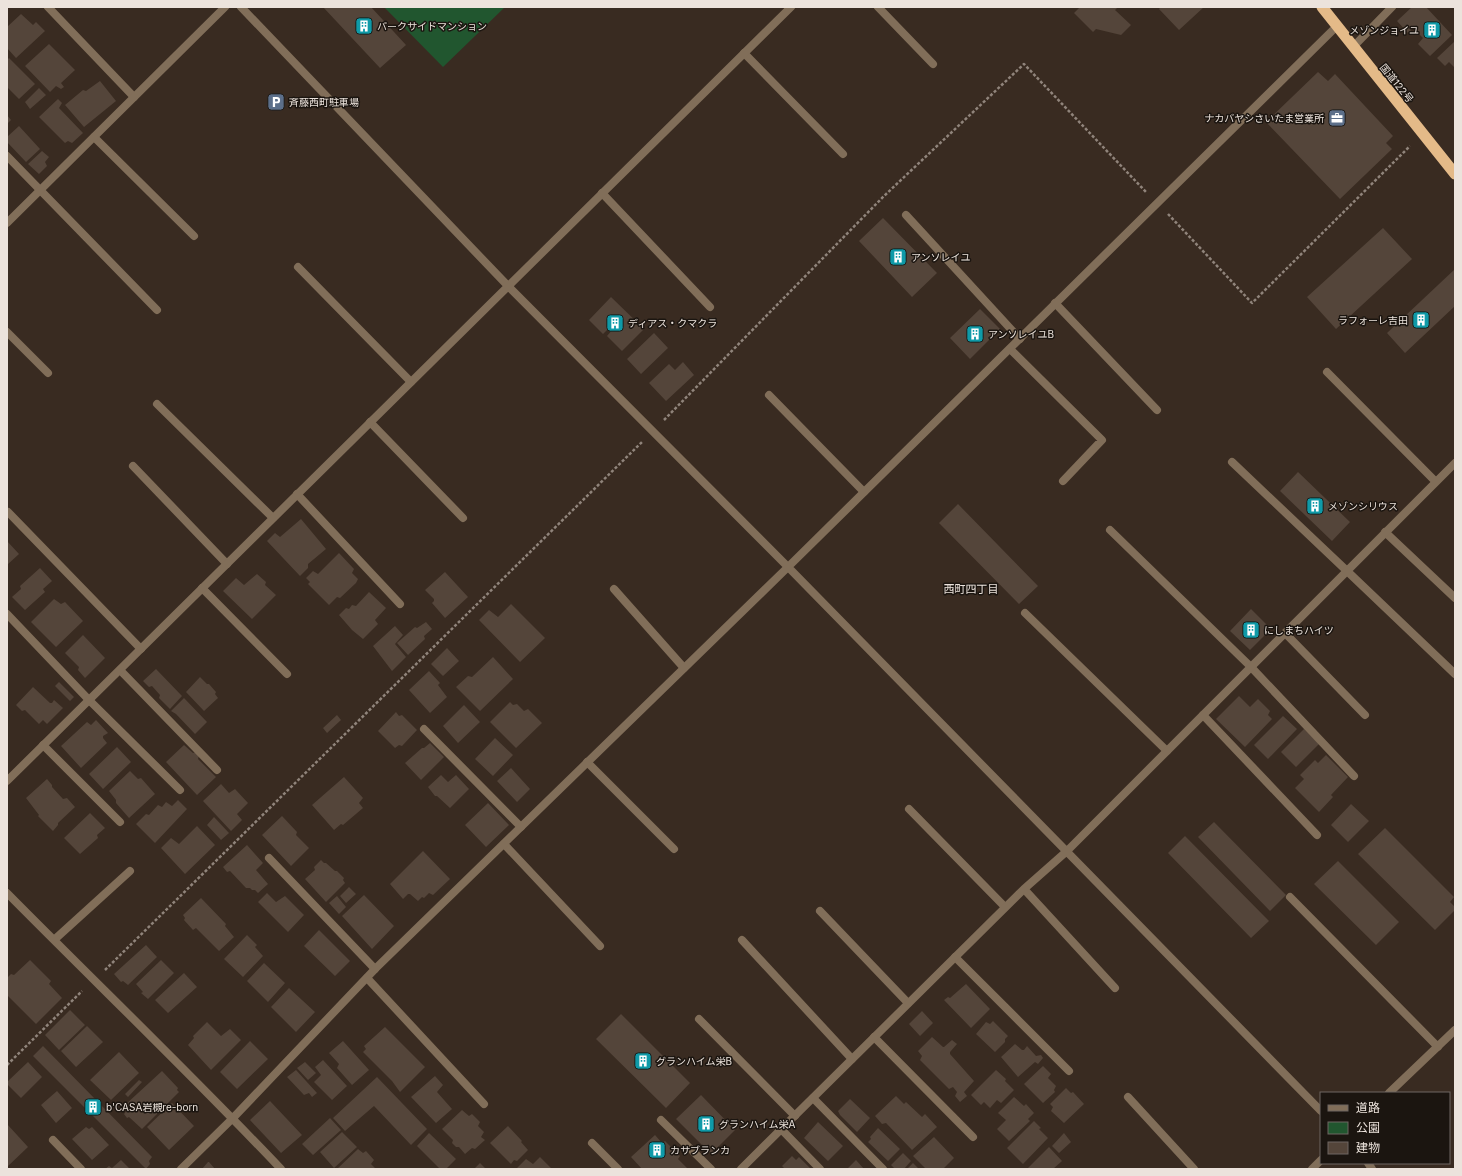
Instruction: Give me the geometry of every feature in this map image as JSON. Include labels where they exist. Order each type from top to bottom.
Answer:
[{"type":"highway","name":"国道122号","points":[[1322,7],[1455,174]]},
{"type":"street","points":[[48,7],[134,97]]},
{"type":"street","points":[[7,223],[225,7]]},
{"type":"street","points":[[242,7],[508,286],[788,567],[1320,1110]]},
{"type":"street","points":[[878,7],[933,64]]},
{"type":"street","points":[[1353,47],[1392,7]]},
{"type":"street","points":[[7,781],[788,8]]},
{"type":"street","points":[[181,1169],[233,1118],[375,969],[788,567],[1337,26]]},
{"type":"street","points":[[744,53],[843,154]]},
{"type":"street","points":[[94,136],[194,236]]},
{"type":"street","points":[[7,156],[157,310]]},
{"type":"street","points":[[602,193],[710,307]]},
{"type":"street","points":[[906,215],[1020,339]]},
{"type":"street","points":[[298,267],[411,382]]},
{"type":"street","points":[[1055,303],[1157,410]]},
{"type":"street","points":[[7,332],[48,373]]},
{"type":"street","points":[[1010,349],[1102,440],[1063,482]]},
{"type":"street","points":[[1328,372],[1436,482]]},
{"type":"street","points":[[769,395],[864,492]]},
{"type":"street","points":[[157,404],[273,518]]},
{"type":"street","points":[[370,422],[463,518]]},
{"type":"street","points":[[1232,462],[1455,674]]},
{"type":"street","points":[[741,1169],[1005,907],[1067,851],[1455,463]]},
{"type":"street","points":[[133,466],[227,564]]},
{"type":"street","points":[[297,494],[400,604]]},
{"type":"street","points":[[8,512],[141,648]]},
{"type":"street","points":[[1110,530],[1251,667],[1354,776]]},
{"type":"street","points":[[1385,532],[1455,598]]},
{"type":"street","points":[[202,588],[287,674]]},
{"type":"street","points":[[614,589],[684,668]]},
{"type":"street","points":[[1025,613],[1166,751]]},
{"type":"street","points":[[7,614],[89,700],[180,790]]},
{"type":"street","points":[[1285,633],[1365,715]]},
{"type":"street","points":[[120,670],[217,770]]},
{"type":"street","points":[[1203,715],[1316,836]]},
{"type":"street","points":[[424,729],[521,827]]},
{"type":"street","points":[[43,745],[120,822]]},
{"type":"street","points":[[587,762],[674,849]]},
{"type":"street","points":[[909,808],[1005,907]]},
{"type":"street","points":[[504,844],[600,946]]},
{"type":"street","points":[[269,858],[375,969]]},
{"type":"street","points":[[54,940],[130,871]]},
{"type":"street","points":[[1024,889],[1115,988]]},
{"type":"street","points":[[7,893],[93,981],[233,1118],[282,1169]]},
{"type":"street","points":[[1290,897],[1438,1048]]},
{"type":"street","points":[[820,911],[908,1003]]},
{"type":"street","points":[[742,940],[852,1058]]},
{"type":"street","points":[[955,957],[1069,1071]]},
{"type":"street","points":[[367,978],[484,1104]]},
{"type":"street","points":[[699,1019],[795,1116]]},
{"type":"street","points":[[1390,1092],[1438,1048],[1455,1030]]},
{"type":"street","points":[[874,1037],[973,1137]]},
{"type":"street","points":[[1128,1097],[1194,1169]]},
{"type":"street","points":[[812,1098],[883,1169]]},
{"type":"street","points":[[661,1120],[711,1169]]},
{"type":"street","points":[[781,1129],[820,1169]]},
{"type":"street","points":[[53,1140],[81,1169]]},
{"type":"street","points":[[592,1143],[618,1169]]},
{"type":"street","points":[[1312,1169],[1320,1161]]},
{"type":"path","points":[[7,1065],[653,431],[884,196],[1024,64],[1252,303],[1423,133]]},
{"type":"green space","points":[[384,7],[505,7],[443,67]]},
{"type":"building","name":"パークサイドマンション","points":[[323,7],[371,7],[406,45],[380,68]]},
{"type":"building","points":[[1080,7],[1118,7],[1115,10],[1131,25],[1121,35],[1096,29],[1093,32],[1074,13]]},
{"type":"building","points":[[1161,7],[1204,7],[1179,30],[1159,9]]},
{"type":"building","name":"メゾンジョイユ","points":[[1412,7],[1426,7],[1452,35],[1430,56],[1418,44],[1423,38],[1413,28],[1408,33],[1397,21]]},
{"type":"building","points":[[21,14],[33,25],[36,22],[45,31],[16,58],[7,48],[7,27]]},
{"type":"building","points":[[1455,41],[1455,68],[1449,62],[1445,66],[1437,58]]},
{"type":"building","points":[[49,44],[75,70],[61,83],[64,87],[61,89],[56,86],[50,92],[25,66]]},
{"type":"building","points":[[9,58],[35,84],[19,99],[7,87],[7,60]]},
{"type":"building","points":[[1318,72],[1328,81],[1335,74],[1393,136],[1386,143],[1392,149],[1340,199],[1266,122]]},
{"type":"building","points":[[100,81],[116,101],[84,127],[65,105],[83,90],[86,91]]},
{"type":"building","points":[[39,88],[46,95],[30,109],[25,102]]},
{"type":"building","points":[[58,99],[62,103],[59,108],[83,133],[72,143],[68,141],[65,143],[39,117]]},
{"type":"building","points":[[7,115],[11,120],[7,124]]},
{"type":"building","points":[[19,126],[40,149],[26,162],[7,142],[7,137]]},
{"type":"building","points":[[42,151],[49,157],[45,162],[47,166],[39,174],[28,164]]},
{"type":"building","name":"アンソレイユ","points":[[883,218],[937,273],[912,297],[859,241]]},
{"type":"building","points":[[1383,228],[1412,259],[1336,329],[1307,297]]},
{"type":"building","name":"ラフォーレ吉田","points":[[1455,269],[1455,306],[1405,353],[1387,333]]},
{"type":"building","name":"ディアス・クマクラ","points":[[611,297],[644,329],[622,351],[607,336],[613,329],[610,327],[603,334],[589,320]]},
{"type":"building","name":"アンソレイユB","points":[[980,309],[1000,329],[970,359],[950,338]]},
{"type":"building","points":[[654,333],[668,348],[641,374],[627,359]]},
{"type":"building","points":[[683,362],[694,375],[666,401],[649,383],[669,364],[675,370]]},
{"type":"building","name":"メゾンシリウス","points":[[1298,472],[1350,522],[1332,541],[1280,491]]},
{"type":"building","points":[[958,504],[1038,586],[1019,604],[939,523]]},
{"type":"building","points":[[301,519],[326,549],[308,564],[308,568],[300,576],[267,541],[275,533],[280,537]]},
{"type":"building","points":[[7,541],[19,554],[7,565]]},
{"type":"building","points":[[339,553],[354,569],[352,573],[358,579],[356,583],[340,598],[337,597],[329,605],[308,584],[310,582],[306,578],[313,571],[318,574]]},
{"type":"building","points":[[40,568],[52,581],[43,589],[45,592],[25,610],[12,597],[21,589],[20,586]]},
{"type":"building","points":[[445,572],[468,597],[445,618],[432,603],[434,599],[425,590]]},
{"type":"building","points":[[257,574],[266,582],[265,585],[276,595],[252,619],[223,591],[236,578],[244,585]]},
{"type":"building","points":[[369,592],[386,608],[375,620],[378,624],[363,639],[352,630],[339,615],[346,608],[349,609],[352,605],[356,606]]},
{"type":"building","points":[[54,599],[61,604],[65,602],[83,621],[56,647],[31,622]]},
{"type":"building","points":[[511,604],[545,638],[520,662],[479,620],[489,610],[498,617]]},
{"type":"building","name":"にしまちハイツ","points":[[1251,609],[1271,629],[1250,650],[1230,631]]},
{"type":"building","points":[[426,622],[432,629],[424,636],[425,639],[408,655],[397,643],[415,627],[417,628]]},
{"type":"building","points":[[395,626],[403,635],[395,644],[406,657],[392,671],[373,646]]},
{"type":"building","points":[[83,635],[105,658],[85,678],[78,670],[79,667],[65,653]]},
{"type":"building","points":[[447,648],[459,661],[443,676],[431,664]]},
{"type":"building","points":[[493,657],[513,679],[480,711],[456,687],[468,676],[472,677]]},
{"type":"building","points":[[156,669],[182,696],[170,709],[159,698],[160,695],[152,686],[149,687],[143,681]]},
{"type":"building","points":[[429,671],[440,683],[438,685],[447,697],[430,713],[409,690]]},
{"type":"building","points":[[200,677],[216,692],[215,694],[218,698],[204,711],[186,692]]},
{"type":"building","points":[[59,682],[74,697],[70,701],[55,686]]},
{"type":"building","points":[[33,687],[50,703],[54,700],[63,708],[47,724],[43,720],[39,724],[25,710],[22,711],[16,705]]},
{"type":"building","points":[[1239,696],[1250,707],[1258,699],[1270,711],[1268,715],[1272,719],[1245,747],[1216,719]]},
{"type":"building","points":[[184,698],[207,722],[195,734],[176,714],[171,711]]},
{"type":"building","points":[[510,702],[513,705],[517,704],[524,711],[528,709],[542,723],[516,748],[490,722]]},
{"type":"building","points":[[464,705],[480,722],[458,743],[443,726]]},
{"type":"building","points":[[396,712],[399,716],[402,715],[417,730],[402,746],[399,745],[395,748],[378,731]]},
{"type":"building","points":[[337,715],[341,720],[327,733],[323,728]]},
{"type":"building","points":[[1283,716],[1297,729],[1268,759],[1254,745]]},
{"type":"building","points":[[96,720],[108,733],[103,736],[107,743],[81,768],[61,746],[87,722],[91,725]]},
{"type":"building","points":[[1304,729],[1319,744],[1296,767],[1281,752]]},
{"type":"building","points":[[495,738],[513,755],[493,776],[475,759]]},
{"type":"building","points":[[430,743],[444,757],[421,780],[405,763]]},
{"type":"building","points":[[184,745],[193,753],[196,752],[199,756],[198,759],[216,777],[197,795],[166,762]]},
{"type":"building","points":[[117,747],[131,762],[103,789],[89,774]]},
{"type":"building","points":[[1326,755],[1348,777],[1331,795],[1333,797],[1319,812],[1295,788],[1304,779],[1300,775],[1315,760],[1318,763]]},
{"type":"building","points":[[511,768],[530,789],[517,802],[497,781]]},
{"type":"building","points":[[130,771],[138,779],[141,778],[155,794],[129,818],[116,803],[116,800],[109,791]]},
{"type":"building","points":[[441,775],[448,782],[456,775],[469,789],[450,808],[437,796],[435,796],[428,787]]},
{"type":"building","points":[[344,777],[363,798],[359,803],[363,808],[343,825],[341,824],[334,830],[312,805]]},
{"type":"building","points":[[47,779],[63,799],[67,798],[75,807],[58,823],[53,831],[38,816],[39,815],[26,798]]},
{"type":"building","points":[[221,784],[229,793],[235,789],[248,803],[237,814],[242,820],[231,831],[203,801]]},
{"type":"building","points":[[178,800],[187,809],[155,843],[136,824],[146,814],[149,815],[158,805],[162,807],[166,802],[172,806]]},
{"type":"building","points":[[488,803],[509,825],[486,847],[465,825]]},
{"type":"building","points":[[1351,804],[1369,821],[1348,842],[1331,825]]},
{"type":"building","points":[[90,813],[105,828],[97,835],[98,838],[80,854],[64,838]]},
{"type":"building","points":[[282,816],[297,832],[296,835],[309,848],[291,866],[262,835]]},
{"type":"building","points":[[214,817],[229,833],[221,840],[207,825]]},
{"type":"building","points":[[1214,822],[1286,895],[1270,911],[1198,837]]},
{"type":"building","points":[[197,826],[215,845],[185,874],[161,848],[171,838],[179,844]]},
{"type":"building","points":[[1385,828],[1454,897],[1450,902],[1455,907],[1455,910],[1435,930],[1358,854]]},
{"type":"building","points":[[1185,836],[1269,921],[1251,938],[1168,853]]},
{"type":"building","points":[[247,845],[263,863],[256,870],[268,884],[258,893],[255,890],[246,888],[230,871],[227,872],[223,867]]},
{"type":"building","points":[[423,851],[450,879],[433,895],[429,893],[418,901],[408,894],[403,899],[390,884]]},
{"type":"building","points":[[321,860],[337,871],[344,878],[343,880],[345,883],[326,902],[305,879],[315,870],[314,867]]},
{"type":"building","points":[[1338,861],[1399,922],[1376,945],[1314,884]]},
{"type":"building","points":[[349,887],[356,894],[346,903],[340,896]]},
{"type":"building","points":[[267,893],[276,902],[285,896],[304,915],[288,932],[258,902]]},
{"type":"building","points":[[364,895],[394,926],[372,949],[342,916]]},
{"type":"building","points":[[337,896],[346,907],[339,914],[329,903]]},
{"type":"building","points":[[201,898],[226,924],[225,926],[234,937],[219,951],[196,928],[193,930],[184,920],[185,918],[183,915]]},
{"type":"building","points":[[319,930],[350,961],[335,976],[304,946]]},
{"type":"building","points":[[247,935],[257,945],[255,947],[263,956],[243,977],[224,959]]},
{"type":"building","points":[[146,945],[157,957],[128,985],[123,981],[121,982],[114,974]]},
{"type":"building","points":[[30,960],[51,981],[49,984],[62,998],[36,1024],[7,995],[7,978],[11,974],[14,975]]},
{"type":"building","points":[[161,960],[174,973],[148,999],[141,993],[143,992],[136,984]]},
{"type":"building","points":[[264,963],[285,983],[268,1002],[247,981]]},
{"type":"building","points":[[184,973],[197,987],[168,1013],[155,1000]]},
{"type":"building","points":[[966,984],[990,1009],[971,1028],[944,1000],[948,997],[950,998]]},
{"type":"building","points":[[289,988],[315,1012],[296,1032],[271,1007]]},
{"type":"building","points":[[70,1010],[85,1025],[59,1050],[45,1035]]},
{"type":"building","points":[[922,1011],[933,1023],[920,1036],[909,1024]]},
{"type":"building","name":"グランハイム栄B","points":[[621,1014],[690,1083],[666,1108],[596,1039]]},
{"type":"building","points":[[993,1021],[1008,1036],[1005,1039],[1005,1042],[995,1052],[976,1034],[986,1022],[990,1024]]},
{"type":"building","points":[[207,1022],[221,1036],[230,1029],[241,1040],[211,1070],[188,1045],[194,1038],[193,1036]]},
{"type":"building","points":[[87,1026],[103,1042],[76,1067],[61,1051]]},
{"type":"building","points":[[385,1027],[425,1067],[400,1092],[392,1081],[363,1052],[366,1049],[364,1046]]},
{"type":"building","points":[[932,1037],[943,1047],[952,1040],[957,1044],[950,1054],[974,1081],[964,1092],[967,1096],[960,1102],[955,1096],[957,1092],[953,1087],[949,1089],[920,1060],[922,1056],[918,1051]]},
{"type":"building","points":[[250,1041],[268,1059],[237,1089],[220,1072]]},
{"type":"building","points":[[343,1041],[369,1070],[352,1085],[337,1068],[339,1064],[329,1053]]},
{"type":"building","points":[[1015,1044],[1022,1050],[1024,1050],[1027,1046],[1036,1056],[1041,1055],[1043,1058],[1038,1064],[1035,1062],[1018,1077],[1001,1057]]},
{"type":"building","name":"b'CASA岩槻re-born","points":[[43,1046],[152,1157],[149,1161],[150,1164],[146,1169],[33,1056]]},
{"type":"building","points":[[119,1052],[139,1073],[111,1100],[90,1080]]},
{"type":"building","points":[[323,1060],[347,1086],[332,1100],[314,1082],[321,1075],[315,1067]]},
{"type":"building","points":[[28,1062],[42,1077],[21,1098],[7,1084],[7,1082]]},
{"type":"building","points":[[305,1062],[316,1073],[308,1080],[297,1068]]},
{"type":"building","points":[[1043,1066],[1051,1074],[1048,1078],[1056,1086],[1054,1090],[1055,1092],[1043,1103],[1024,1084]]},
{"type":"building","points":[[296,1070],[317,1093],[312,1097],[309,1093],[304,1095],[287,1077]]},
{"type":"building","points":[[996,1070],[1006,1079],[1005,1081],[1014,1090],[1001,1103],[997,1100],[990,1108],[984,1102],[981,1105],[971,1095]]},
{"type":"building","points":[[162,1071],[178,1088],[177,1090],[179,1092],[142,1129],[124,1114],[128,1109],[125,1105]]},
{"type":"building","points":[[435,1076],[443,1085],[437,1092],[452,1109],[436,1123],[411,1097]]},
{"type":"building","points":[[377,1077],[427,1129],[411,1145],[374,1106],[345,1131],[333,1118]]},
{"type":"building","points":[[139,1080],[142,1082],[128,1097],[125,1094]]},
{"type":"building","points":[[1066,1088],[1071,1093],[1073,1092],[1084,1104],[1064,1123],[1051,1111],[1053,1107],[1050,1104]]},
{"type":"building","points":[[57,1091],[72,1108],[56,1123],[41,1105]]},
{"type":"building","name":"グランハイム栄A","points":[[701,1095],[735,1130],[711,1154],[676,1119]]},
{"type":"building","points":[[896,1096],[904,1104],[906,1102],[922,1117],[925,1114],[937,1127],[912,1150],[886,1123],[882,1124],[875,1116]]},
{"type":"building","points":[[1014,1097],[1024,1106],[1026,1104],[1034,1113],[1028,1119],[1030,1121],[1009,1141],[997,1129],[1006,1120],[998,1113]]},
{"type":"building","points":[[850,1099],[870,1118],[857,1132],[840,1115],[838,1111]]},
{"type":"building","points":[[270,1101],[302,1135],[281,1153],[250,1120]]},
{"type":"building","points":[[172,1103],[194,1126],[169,1150],[147,1127]]},
{"type":"building","points":[[462,1110],[469,1116],[472,1114],[480,1122],[478,1126],[484,1132],[481,1137],[485,1140],[475,1149],[472,1148],[465,1154],[459,1147],[456,1147],[452,1143],[453,1140],[442,1129]]},
{"type":"building","points":[[330,1118],[341,1130],[313,1155],[302,1144]]},
{"type":"building","points":[[1034,1121],[1041,1128],[1039,1129],[1048,1138],[1023,1164],[1007,1148]]},
{"type":"building","points":[[818,1122],[843,1146],[828,1161],[804,1138]]},
{"type":"building","points":[[7,1124],[28,1147],[7,1167]]},
{"type":"building","points":[[508,1126],[528,1150],[517,1161],[514,1160],[511,1164],[490,1143]]},
{"type":"building","points":[[86,1127],[89,1129],[92,1127],[109,1145],[92,1160],[72,1139]]},
{"type":"building","points":[[878,1128],[900,1149],[888,1161],[868,1142],[871,1139],[870,1137]]},
{"type":"building","points":[[342,1132],[357,1147],[334,1168],[320,1152]]},
{"type":"building","points":[[429,1133],[456,1159],[446,1169],[440,1169],[417,1146]]},
{"type":"building","points":[[1064,1133],[1071,1142],[1059,1153],[1052,1146]]},
{"type":"building","name":"カサブランカ","points":[[655,1135],[662,1143],[665,1141],[680,1156],[678,1159],[688,1169],[642,1169],[631,1157]]},
{"type":"building","points":[[934,1137],[954,1158],[943,1169],[926,1169],[913,1156]]},
{"type":"building","points":[[1049,1147],[1062,1161],[1053,1169],[1027,1169]]},
{"type":"building","points":[[358,1149],[363,1153],[366,1151],[374,1160],[371,1164],[376,1169],[337,1169]]},
{"type":"building","points":[[903,1153],[911,1161],[904,1169],[895,1169],[891,1165]]},
{"type":"building","points":[[792,1156],[796,1160],[799,1157],[811,1169],[785,1169],[782,1166]]},
{"type":"building","points":[[540,1157],[552,1169],[516,1169],[526,1159],[533,1164]]},
{"type":"building","points":[[121,1160],[130,1169],[105,1169],[109,1166],[112,1168]]},
{"type":"building","points":[[856,1160],[864,1169],[847,1169]]},
{"type":"building","points":[[209,1162],[215,1169],[202,1169]]},
{"type":"building","points":[[480,1163],[486,1169],[474,1169]]},
{"type":"building","points":[[913,1163],[919,1169],[907,1169]]},
{"type":"place","name":"パークサイドマンション","points":[[364,26]]},
{"type":"place","name":"メゾンジョイユ","points":[[1432,30]]},
{"type":"place","name":"斉藤西町駐車場","points":[[276,102]]},
{"type":"place","name":"ナカバヤシさいたま営業所","points":[[1337,118]]},
{"type":"place","name":"アンソレイユ","points":[[898,257]]},
{"type":"place","name":"ラフォーレ吉田","points":[[1421,320]]},
{"type":"place","name":"ディアス・クマクラ","points":[[615,323]]},
{"type":"place","name":"アンソレイユB","points":[[975,334]]},
{"type":"place","name":"メゾンシリウス","points":[[1315,506]]},
{"type":"place","name":"にしまちハイツ","points":[[1251,630]]},
{"type":"place","name":"グランハイム栄B","points":[[643,1061]]},
{"type":"place","name":"b'CASA岩槻re-born","points":[[93,1107]]},
{"type":"place","name":"グランハイム栄A","points":[[706,1124]]},
{"type":"place","name":"カサブランカ","points":[[657,1150]]},
{"type":"district","name":"西町四丁目","points":[[971,589]]}]
